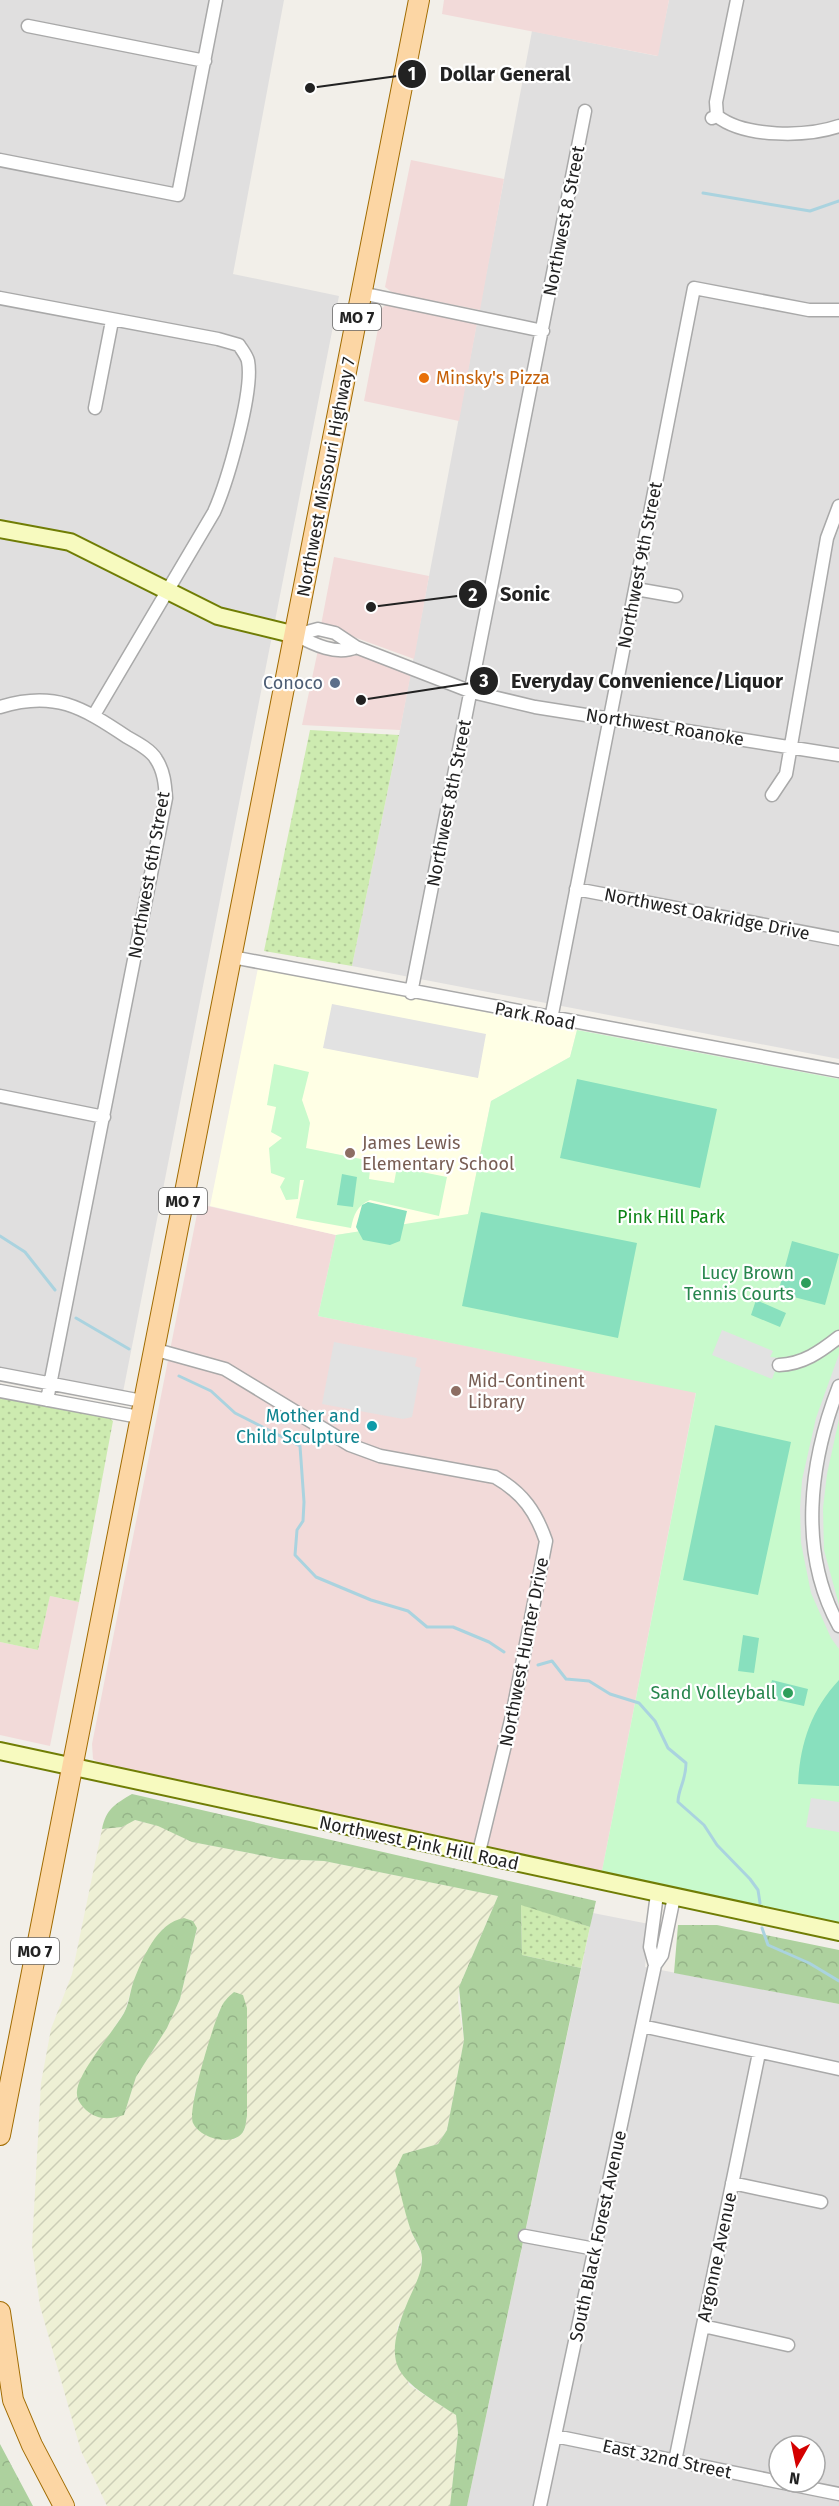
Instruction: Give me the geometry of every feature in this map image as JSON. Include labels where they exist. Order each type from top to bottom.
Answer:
[{"type":"main road","name":"Northwest Missouri Highway 7","points":[[296,635],[419,0]]},
{"type":"main road","points":[[0,529],[70,542],[218,616],[296,635]]},
{"type":"main road","name":"MO 7","points":[[0,2135],[70,1767],[296,635]]},
{"type":"main road","name":"Northwest Pink Hill Road","points":[[0,1751],[478,1856],[839,1932]]},
{"type":"main road","points":[[0,2312],[13,2400],[32,2445],[63,2506]]},
{"type":"street","points":[[0,160],[178,195],[216,0]]},
{"type":"street","points":[[737,0],[715,117],[725,122],[772,133],[801,135],[839,126]]},
{"type":"street","points":[[28,26],[204,61]]},
{"type":"street","name":"Northwest 8 Street","points":[[543,331],[585,111]]},
{"type":"street","name":"Northwest 9th Street","points":[[551,1019],[694,288],[809,310],[839,310]]},
{"type":"street","points":[[361,293],[543,331]]},
{"type":"street","points":[[0,298],[239,345],[248,360],[247,390],[225,487],[214,512],[94,715]]},
{"type":"street","points":[[96,408],[112,321]]},
{"type":"street","name":"Northwest 8th Street","points":[[411,993],[543,331]]},
{"type":"street","points":[[772,795],[786,774],[827,538],[839,506]]},
{"type":"street","points":[[636,589],[676,596]]},
{"type":"street","name":"Northwest Roanoke","points":[[296,635],[318,629],[335,633],[356,647],[472,692],[535,706],[839,755]]},
{"type":"street","name":"Northwest 6th Street","points":[[0,707],[29,699],[62,701],[94,715],[156,756],[165,778],[166,798],[47,1400]]},
{"type":"street","name":"Northwest Oakridge Drive","points":[[576,889],[839,939]]},
{"type":"street","name":"Park Road","points":[[232,957],[411,993],[839,1071]]},
{"type":"street","points":[[0,1096],[104,1117]]},
{"type":"street","points":[[779,1365],[796,1364],[819,1353],[839,1337]]},
{"type":"street","name":"Northwest Hunter Drive","points":[[153,1349],[225,1369],[350,1445],[380,1456],[495,1477],[512,1487],[527,1501],[546,1541],[512,1716],[478,1856]]},
{"type":"street","points":[[0,1374],[50,1384],[141,1408]]},
{"type":"street","points":[[839,1386],[817,1466],[810,1522],[816,1569],[830,1609],[839,1626]]},
{"type":"street","points":[[0,1391],[47,1400],[141,1408]]},
{"type":"street","name":"South Black Forest Avenue","points":[[655,1965],[650,1947],[657,1894]]},
{"type":"street","name":"South Black Forest Avenue","points":[[540,2506],[655,1965],[662,1955],[674,1897]]},
{"type":"street","points":[[642,2026],[839,2069]]},
{"type":"street","name":"Argonne Avenue","points":[[675,2461],[759,2053]]},
{"type":"street","points":[[732,2183],[821,2202]]},
{"type":"street","points":[[525,2236],[595,2249]]},
{"type":"street","points":[[703,2326],[788,2345]]},
{"type":"street","name":"East 32nd Street","points":[[555,2436],[767,2480]]},
{"type":"shaded area","points":[[0,0],[284,0],[233,274],[339,296],[123,1392],[0,1369]]},
{"type":"shaded area","points":[[444,0],[669,0],[658,56],[442,14]]},
{"type":"shaded area","points":[[669,0],[839,0],[839,1059],[352,966],[399,735],[532,31],[657,56]]},
{"type":"shaded area","points":[[411,160],[504,179],[480,310],[393,293],[385,287]]},
{"type":"shaded area","points":[[386,305],[477,323],[459,421],[364,401],[382,308]]},
{"type":"shaded area","points":[[334,557],[429,576],[414,659],[321,625]]},
{"type":"shaded area","points":[[318,650],[366,657],[411,673],[400,730],[302,725]]},
{"type":"shaded area","name":"James Lewis Elementary School","points":[[258,968],[577,1030],[570,1057],[491,1101],[468,1215],[336,1235],[210,1206]]},
{"type":"shaded area","points":[[332,1004],[486,1034],[478,1078],[323,1048]]},
{"type":"shaded area","points":[[199,1204],[336,1235],[318,1316],[696,1392],[602,1871],[100,1763],[93,1759],[92,1744]]},
{"type":"shaded area","points":[[722,1330],[773,1351],[770,1357],[780,1358],[772,1379],[712,1355]]},
{"type":"shaded area","points":[[334,1342],[417,1358],[415,1366],[421,1368],[412,1417],[403,1419],[322,1404]]},
{"type":"shaded area","points":[[839,1354],[839,1419],[827,1474],[823,1508],[824,1550],[839,1605],[839,1649],[831,1638],[811,1593],[801,1543],[800,1508],[802,1480],[816,1418]]},
{"type":"shaded area","points":[[50,1596],[79,1602],[50,1746],[0,1735],[0,1642],[38,1650]]},
{"type":"shaded area","points":[[811,1798],[839,1802],[839,1832],[806,1827]]},
{"type":"shaded area","points":[[134,1820],[159,1826],[192,1842],[280,1859],[324,1861],[498,1896],[459,1987],[458,2002],[464,2040],[447,2130],[438,2144],[403,2154],[410,2229],[422,2255],[420,2276],[397,2328],[409,2385],[456,2415],[458,2433],[450,2506],[107,2506],[81,2451],[40,2306],[32,2246],[41,2083],[51,2029],[72,1974],[102,1829],[122,1827]],"holes":[[[163,1928],[197,1929],[180,1999],[167,2028],[136,2077],[124,2115],[83,2075],[125,2011],[133,1983]],[[234,1992],[247,2008],[247,2116],[244,2131],[234,2140],[194,2096],[219,2011]]]},
{"type":"shaded area","points":[[593,1913],[649,1924],[645,1967],[839,2004],[839,2506],[467,2506]]},
{"type":"green space","points":[[310,730],[399,735],[352,966],[264,951]]},
{"type":"green space","name":"Pink Hill Park","points":[[577,1030],[839,1079],[839,1926],[602,1871],[696,1393],[318,1316],[336,1235],[468,1214],[491,1101],[570,1057]]},
{"type":"green space","points":[[274,1064],[309,1072],[302,1100],[310,1123],[306,1148],[371,1161],[369,1179],[394,1183],[397,1167],[447,1177],[439,1216],[370,1200],[357,1211],[351,1228],[296,1218],[304,1180],[300,1180],[298,1199],[286,1200],[280,1187],[285,1178],[271,1173],[269,1148],[282,1138],[271,1132],[276,1107],[267,1105]]},
{"type":"green space","points":[[577,1079],[717,1109],[700,1188],[560,1158]]},
{"type":"green space","points":[[342,1174],[357,1177],[353,1207],[337,1205]]},
{"type":"green space","points":[[368,1202],[407,1211],[400,1241],[390,1245],[363,1240],[356,1227],[362,1205]]},
{"type":"green space","points":[[481,1212],[637,1243],[618,1338],[462,1306]]},
{"type":"green space","name":"Lucy Brown Tennis Courts","points":[[792,1241],[839,1254],[825,1305],[778,1293]]},
{"type":"green space","points":[[756,1300],[786,1313],[780,1327],[751,1315]]},
{"type":"green space","points":[[0,1397],[106,1416],[113,1421],[79,1602],[50,1596],[38,1650],[0,1642]]},
{"type":"green space","points":[[715,1425],[791,1442],[758,1595],[683,1580]]},
{"type":"green space","points":[[743,1635],[759,1638],[754,1673],[738,1671]]},
{"type":"green space","name":"Sand Volleyball","points":[[772,1680],[808,1689],[804,1706],[768,1698]]},
{"type":"green space","points":[[839,1680],[839,1786],[798,1784],[801,1755],[809,1728],[821,1703]]},
{"type":"green space","points":[[132,1794],[596,1901],[590,1927],[521,1905],[522,1955],[581,1968],[467,2506],[450,2506],[458,2433],[456,2415],[408,2381],[395,2358],[399,2324],[419,2275],[422,2258],[421,2250],[411,2232],[395,2171],[403,2154],[438,2144],[447,2130],[464,2040],[459,1987],[498,1896],[324,1861],[280,1859],[192,1842],[158,1826],[135,1820],[122,1827],[102,1829],[106,1816],[112,1808]]},
{"type":"green space","points":[[521,1904],[590,1927],[581,1968],[522,1955]]},
{"type":"green space","points":[[184,1918],[193,1921],[197,1928],[180,1999],[167,2028],[136,2077],[124,2115],[109,2118],[95,2116],[79,2102],[77,2091],[79,2083],[124,2013],[137,1973],[152,1943],[166,1926]]},
{"type":"green space","points":[[678,1925],[717,1925],[839,1950],[839,2004],[674,1973]]},
{"type":"green space","points":[[234,1992],[243,1995],[247,2008],[247,2116],[245,2128],[240,2136],[226,2140],[210,2137],[197,2129],[192,2115],[202,2067],[221,2007]]},
{"type":"green space","points":[[0,2444],[33,2506],[0,2506]]},
{"type":"waterway","points":[[703,193],[810,211],[839,201]]},
{"type":"waterway","points":[[0,1236],[25,1252],[55,1290]]},
{"type":"waterway","points":[[76,1318],[129,1349]]},
{"type":"waterway","points":[[179,1376],[211,1391],[235,1413],[300,1446],[304,1502],[303,1521],[297,1530],[295,1555],[316,1577],[371,1600],[408,1611],[427,1627],[453,1627],[489,1642],[504,1652]]},
{"type":"waterway","points":[[538,1665],[552,1661],[566,1679],[589,1681],[610,1694],[639,1703],[655,1721],[668,1748],[686,1763],[678,1802],[704,1825],[717,1845],[750,1879],[758,1890],[760,1903]]},
{"type":"waterway","points":[[762,1928],[768,1945],[809,1963],[839,1981]]},
{"type":"place","name":"Dollar General","points":[[310,88]]},
{"type":"place","name":"Minsky's Pizza","points":[[424,378]]},
{"type":"place","name":"Sonic","points":[[371,607]]},
{"type":"place","name":"Conoco","points":[[335,683]]},
{"type":"place","name":"Everyday Convenience/Liquor","points":[[361,700]]},
{"type":"place","name":"James Lewis Elementary School","points":[[350,1153]]},
{"type":"place","name":"Lucy Brown Tennis Courts","points":[[806,1283]]},
{"type":"place","name":"Mid-Continent Library","points":[[456,1391]]},
{"type":"place","name":"Mother and Child Sculpture","points":[[372,1426]]},
{"type":"place","name":"Sand Volleyball","points":[[788,1693]]}]
